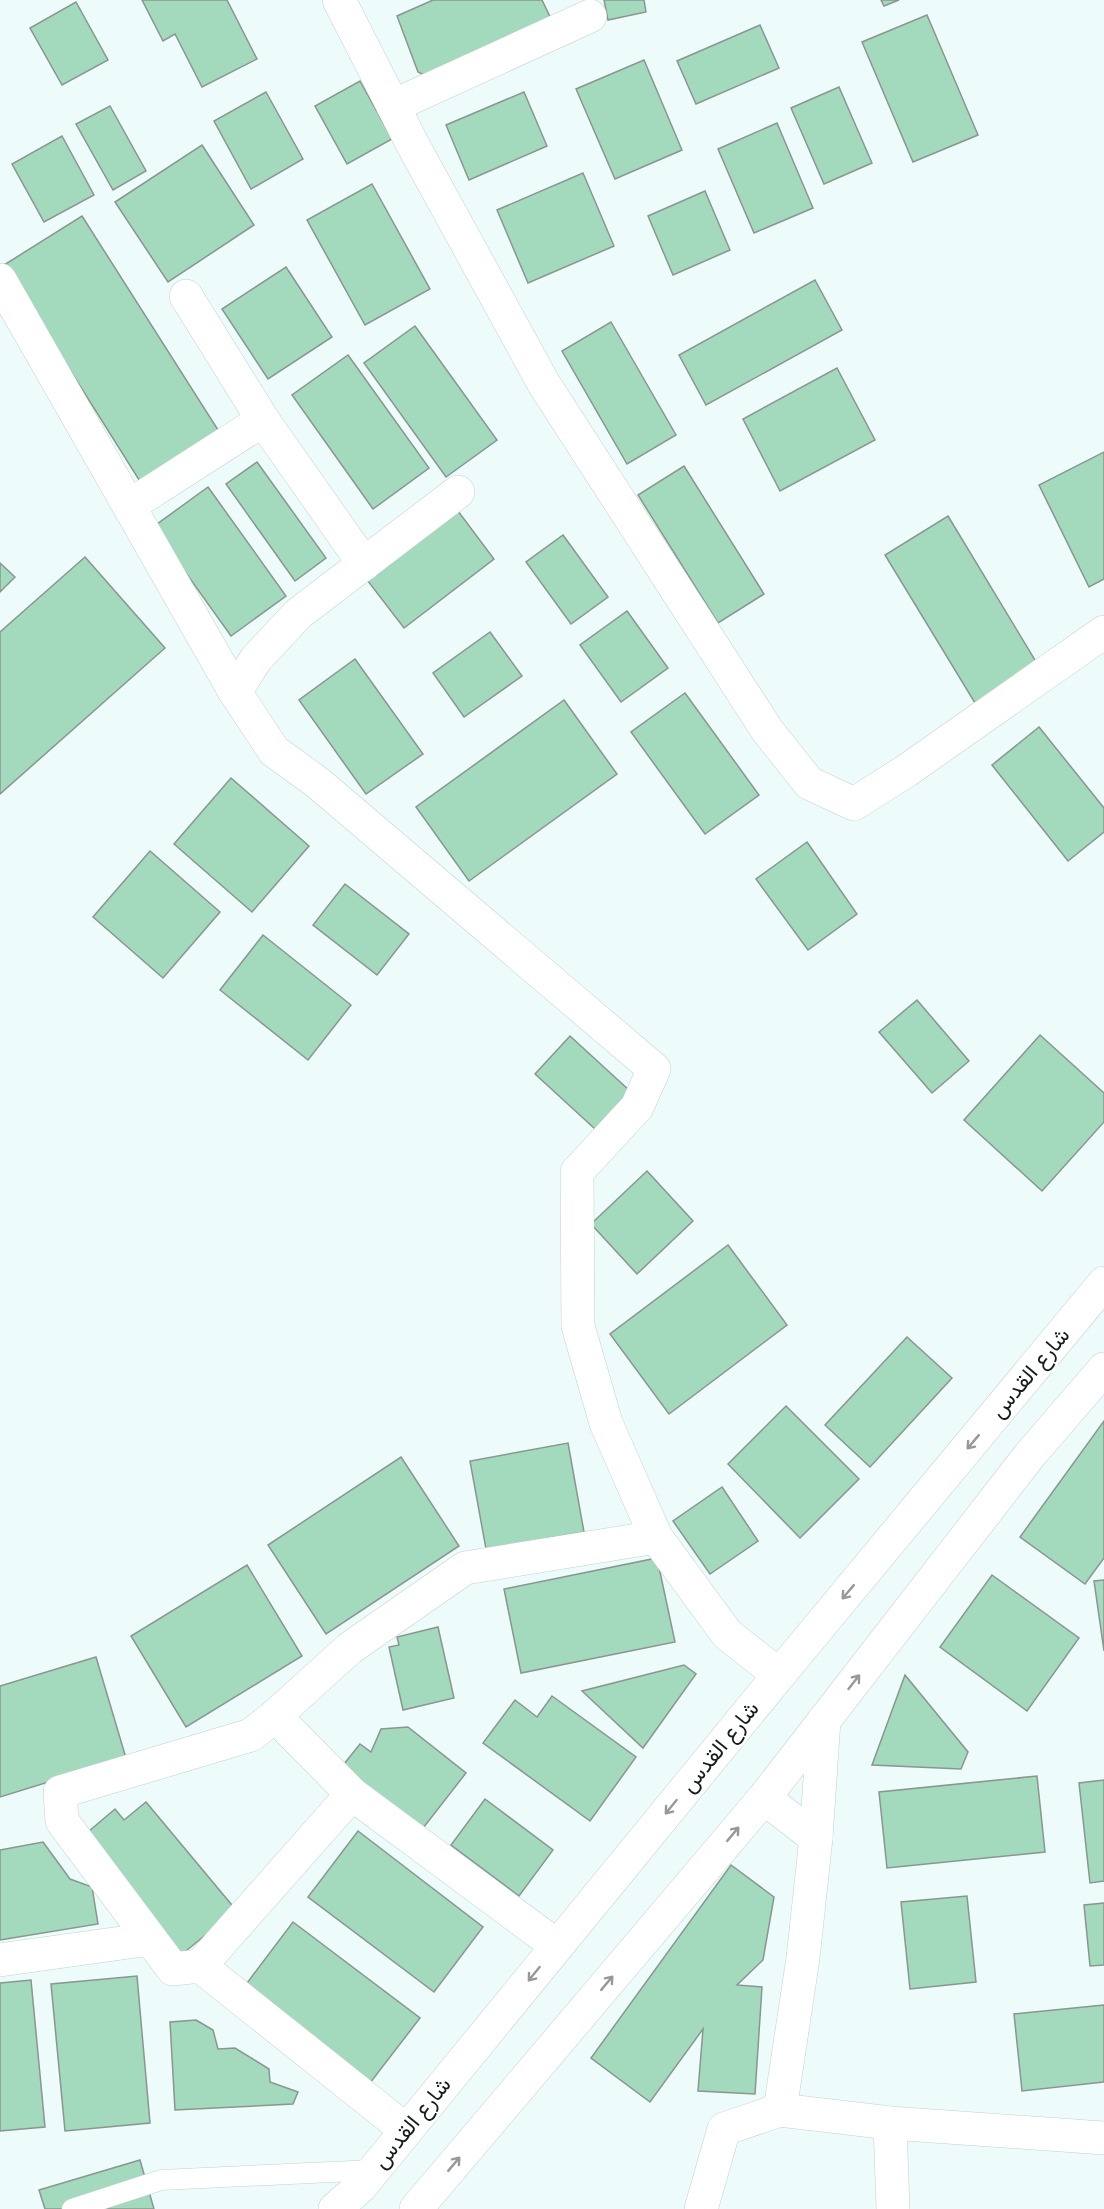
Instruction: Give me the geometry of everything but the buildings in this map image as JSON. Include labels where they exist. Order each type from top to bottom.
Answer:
[{"type":"street","points":[[339,0],[393,106],[544,384],[767,730],[809,783],[854,804],[906,771],[1104,632]]},
{"type":"street","points":[[393,106],[590,16]]},
{"type":"street","points":[[0,280],[235,692],[274,751],[318,783],[654,1069],[637,1107],[577,1172],[578,1326],[606,1423],[656,1537],[727,1634],[779,1675]]},
{"type":"street","points":[[186,296],[263,420],[364,564]]},
{"type":"street","points":[[129,506],[263,420]]},
{"type":"street","points":[[235,692],[256,659],[298,614],[458,492]]},
{"type":"street","name":"شارع القدس","points":[[335,2209],[361,2186],[779,1675],[1099,1299]]},
{"type":"street","points":[[416,2209],[764,1798],[1029,1456],[1104,1369]]},
{"type":"street","points":[[406,2130],[200,1966],[172,1968],[62,1821],[60,1792],[251,1735],[350,1648],[465,1568],[656,1537]]},
{"type":"street","points":[[275,1716],[352,1794],[557,1946]]},
{"type":"street","points":[[780,2110],[803,1959],[816,1838],[824,1720]]},
{"type":"street","points":[[200,1966],[352,1794]]},
{"type":"street","points":[[764,1798],[816,1838]]},
{"type":"street","points":[[0,1960],[150,1939]]},
{"type":"street","points":[[701,2209],[724,2129],[780,2110],[891,2123],[1104,2138]]},
{"type":"street","points":[[891,2123],[893,2209]]},
{"type":"lane","points":[[72,2209],[161,2180],[374,2170]]}]
